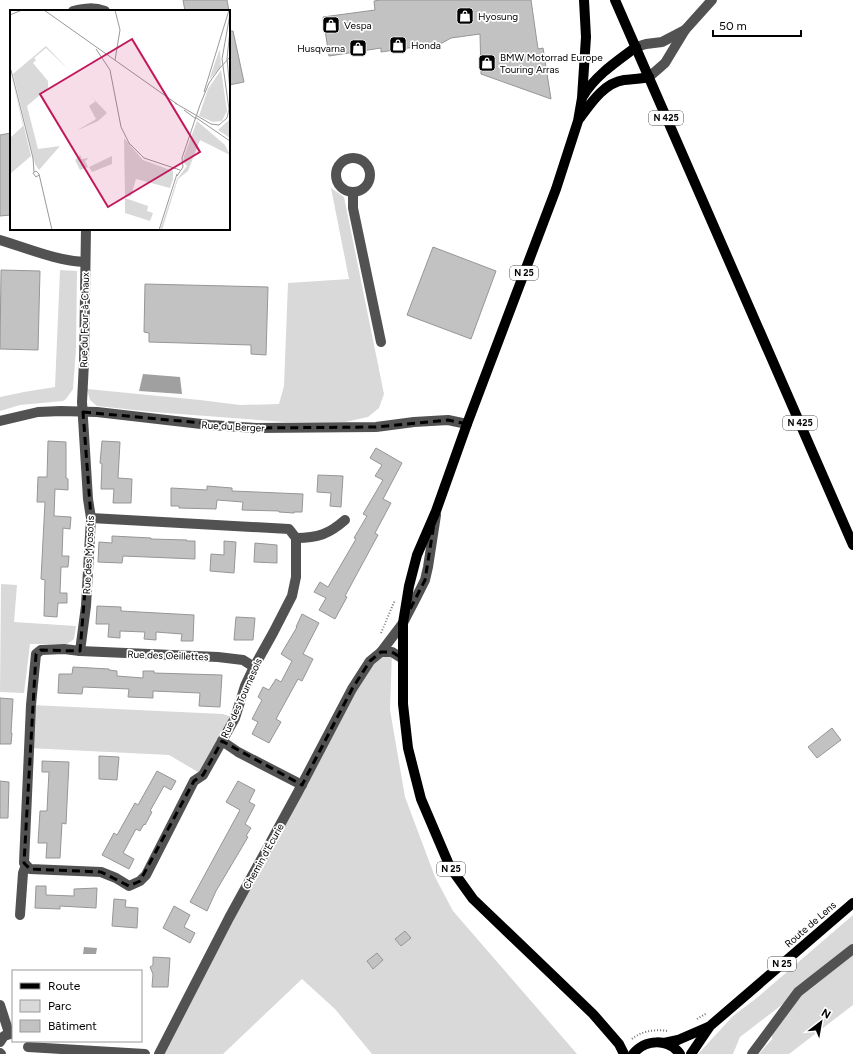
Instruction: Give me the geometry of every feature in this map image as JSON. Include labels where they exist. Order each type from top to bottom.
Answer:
[{"type":"main road","name":"N 25","points":[[584,0],[586,37],[582,98],[578,121],[556,189],[467,424],[436,511],[417,555],[409,586],[403,623],[403,704],[408,748],[421,799],[450,867],[473,899],[593,1014],[623,1052]]},
{"type":"main road","name":"N 425","points":[[615,0],[853,545]]},
{"type":"main road","name":"N 25","points":[[582,98],[589,86],[608,68],[636,47]]},
{"type":"main road","name":"N 25","points":[[578,121],[592,100],[609,86],[623,80],[638,80],[649,77]]},
{"type":"main road","name":"Route de Lens","points":[[710,1026],[853,903]]},
{"type":"main road","name":"N 25","points":[[664,1043],[678,1040],[710,1026]]},
{"type":"main road","name":"N 25","points":[[690,1054],[710,1026]]},
{"type":"main road","points":[[633,1054],[642,1046],[656,1042],[671,1046],[680,1054]]},
{"type":"street","points":[[649,77],[665,63],[685,30],[712,0]]},
{"type":"street","points":[[79,10],[97,8],[102,10]]},
{"type":"street","points":[[636,47],[662,42],[685,30]]},
{"type":"street","points":[[353,192],[354,208],[381,342]]},
{"type":"street","name":"Rue du Four-à-Chaux","points":[[83,412],[86,230]]},
{"type":"street","points":[[0,240],[63,258],[85,262]]},
{"type":"street","name":"Rue du Berger","points":[[0,421],[38,412],[61,411],[256,428],[376,427],[414,422],[448,420],[467,424]]},
{"type":"street","name":"Rue des Myosotis","points":[[80,651],[86,606],[91,518],[88,499],[83,412]]},
{"type":"street","name":"Chemin d'Écurie","points":[[159,1054],[229,918],[302,785],[352,689],[370,661],[381,652],[403,623],[425,580],[436,511]]},
{"type":"street","points":[[91,518],[289,529],[296,538],[312,538],[326,533],[333,530],[345,520]]},
{"type":"street","name":"Rue des Tournesols","points":[[25,864],[30,869],[101,872],[116,878],[129,886],[140,881],[149,869],[194,781],[203,775],[235,718],[245,686],[292,596],[296,577],[296,538]]},
{"type":"street","name":"Rue des Oeillettes","points":[[20,915],[25,864],[31,705],[36,654],[41,650],[64,649],[218,657],[243,660],[254,667]]},
{"type":"street","points":[[381,652],[392,652],[403,659]]},
{"type":"street","points":[[222,741],[238,752],[302,785]]},
{"type":"street","points":[[752,1054],[798,992],[853,949]]},
{"type":"street","points":[[0,1005],[11,1033],[4,1036],[0,1042]]},
{"type":"street","points":[[27,1047],[145,1054]]},
{"type":"path","points":[[378,639],[397,596],[409,586]]},
{"type":"path","points":[[694,1021],[710,1012]]},
{"type":"path","points":[[623,1052],[626,1045],[634,1037],[641,1033],[663,1030],[671,1031]]},
{"type":"highlighted area","points":[[83,412],[256,428],[376,427],[448,420],[467,424],[436,511],[425,580],[403,623],[403,659],[392,652],[381,652],[370,661],[352,689],[302,785],[222,741],[203,775],[194,781],[140,881],[129,886],[101,872],[30,869],[24,863],[36,654],[41,650],[80,651],[91,518]]},
{"type":"green space","points":[[331,188],[344,197],[384,394],[379,408],[368,417],[345,422],[285,422],[153,412],[97,406],[90,400],[87,389],[240,405],[279,404],[284,386],[288,283],[349,279]]},
{"type":"green space","points":[[60,270],[77,271],[76,349],[73,389],[63,401],[20,405],[0,411],[0,397],[55,387]]},
{"type":"green space","points":[[1,584],[17,585],[14,622],[76,626],[74,639],[67,644],[30,644],[24,693],[0,692]]},
{"type":"green space","points":[[392,652],[390,710],[405,797],[435,877],[453,911],[577,1054],[372,1054],[335,1009],[302,979],[223,1054],[159,1054],[370,661]]},
{"type":"green space","points":[[31,705],[223,714],[235,718],[203,775],[169,755],[28,748]]},
{"type":"green space","points":[[853,915],[853,1005],[789,1054],[759,1054],[772,1039],[772,1026],[796,994],[740,1037],[733,1054],[698,1054],[733,1016],[758,997]]},
{"type":"shaded area","points":[[143,374],[180,377],[182,394],[139,391]]},
{"type":"shaded area","points":[[84,947],[97,948],[96,954],[83,954]]},
{"type":"building","points":[[183,0],[227,0],[229,10],[185,10]]},
{"type":"building","points":[[531,0],[538,49],[543,48],[551,99],[481,74],[480,34],[451,38],[442,43],[381,52],[381,48],[329,56],[323,17],[375,10],[374,1]]},
{"type":"building","points":[[230,31],[233,31],[244,82],[230,85]]},
{"type":"building","points":[[10,133],[10,215],[0,216],[0,135]]},
{"type":"building","points":[[433,247],[496,271],[471,339],[407,315]]},
{"type":"building","points":[[1,270],[40,271],[38,350],[0,349]]},
{"type":"building","points":[[145,284],[268,287],[266,355],[251,354],[251,345],[149,342],[149,333],[144,332]]},
{"type":"building","points":[[48,441],[66,442],[66,478],[68,479],[68,490],[55,489],[54,516],[71,517],[70,529],[63,528],[62,556],[69,556],[68,567],[61,567],[60,593],[67,593],[67,603],[58,603],[57,617],[44,616],[45,580],[41,579],[45,502],[37,502],[38,477],[47,477]]},
{"type":"building","points":[[102,441],[120,442],[118,478],[132,479],[131,503],[113,503],[114,489],[101,489],[102,464],[100,463]]},
{"type":"building","points":[[376,448],[402,463],[383,499],[391,503],[375,533],[378,535],[345,596],[347,597],[335,619],[319,610],[326,598],[314,592],[320,582],[328,587],[356,539],[354,538],[367,516],[363,514],[383,480],[375,476],[382,465],[370,458]]},
{"type":"building","points":[[318,475],[343,476],[341,507],[330,506],[331,493],[317,492]]},
{"type":"building","points":[[207,486],[232,488],[232,491],[303,494],[302,512],[294,513],[242,510],[243,502],[217,500],[216,509],[179,508],[179,506],[171,506],[171,488],[207,490]]},
{"type":"building","points":[[112,536],[195,541],[195,559],[123,556],[122,563],[98,562],[99,542],[112,543]]},
{"type":"building","points":[[224,541],[236,542],[234,573],[210,571],[211,554],[224,555]]},
{"type":"building","points":[[255,543],[277,545],[277,563],[254,562]]},
{"type":"building","points":[[97,606],[121,607],[121,611],[194,615],[193,641],[181,641],[182,634],[156,632],[156,640],[144,639],[145,632],[120,631],[120,638],[108,637],[109,624],[96,624]]},
{"type":"building","points":[[302,614],[319,623],[303,654],[313,659],[302,681],[298,679],[276,719],[281,722],[269,743],[252,734],[258,722],[252,719],[262,700],[258,697],[263,687],[269,690],[276,679],[281,682],[292,661],[281,654],[297,627]]},
{"type":"building","points":[[236,617],[255,618],[253,640],[234,640]]},
{"type":"building","points":[[73,667],[109,669],[117,671],[117,676],[143,678],[143,671],[154,671],[154,673],[222,675],[220,707],[199,706],[200,693],[153,691],[153,698],[128,697],[129,689],[83,687],[82,694],[58,693],[59,674],[72,674]]},
{"type":"building","points":[[0,698],[13,699],[11,744],[0,744]]},
{"type":"building","points":[[832,728],[841,740],[817,758],[808,747]]},
{"type":"building","points":[[99,756],[119,757],[117,780],[99,779]]},
{"type":"building","points":[[42,761],[69,762],[66,824],[62,823],[60,858],[46,858],[47,843],[38,843],[40,811],[47,811],[49,772],[42,772]]},
{"type":"building","points":[[157,771],[176,781],[171,790],[164,786],[150,811],[152,812],[145,825],[144,824],[140,831],[136,829],[123,853],[134,859],[129,869],[102,855],[114,833],[117,835],[135,803],[138,805]]},
{"type":"building","points":[[0,781],[9,782],[8,818],[0,818]]},
{"type":"building","points":[[238,781],[255,790],[249,802],[255,805],[245,824],[251,828],[246,836],[248,837],[216,891],[207,911],[190,902],[240,810],[226,802]]},
{"type":"building","points":[[36,886],[46,886],[46,895],[74,896],[74,889],[97,888],[96,908],[60,906],[60,909],[35,908]]},
{"type":"building","points":[[114,899],[126,900],[125,907],[138,908],[137,928],[112,926]]},
{"type":"building","points":[[174,906],[190,915],[184,927],[195,933],[190,943],[163,928]]},
{"type":"building","points":[[405,931],[411,938],[401,946],[395,939]]},
{"type":"building","points":[[377,953],[383,960],[373,969],[367,961]]},
{"type":"building","points":[[153,957],[170,958],[168,987],[152,987],[153,974],[150,967],[153,965]]},
{"type":"place","name":"Hyosung","points":[[465,16]]},
{"type":"place","name":"Vespa","points":[[331,25]]},
{"type":"place","name":"Honda","points":[[398,45]]},
{"type":"place","name":"Husqvarna","points":[[358,48]]},
{"type":"place","name":"BMW Motorrad Europe Touring Arras","points":[[487,63]]}]
